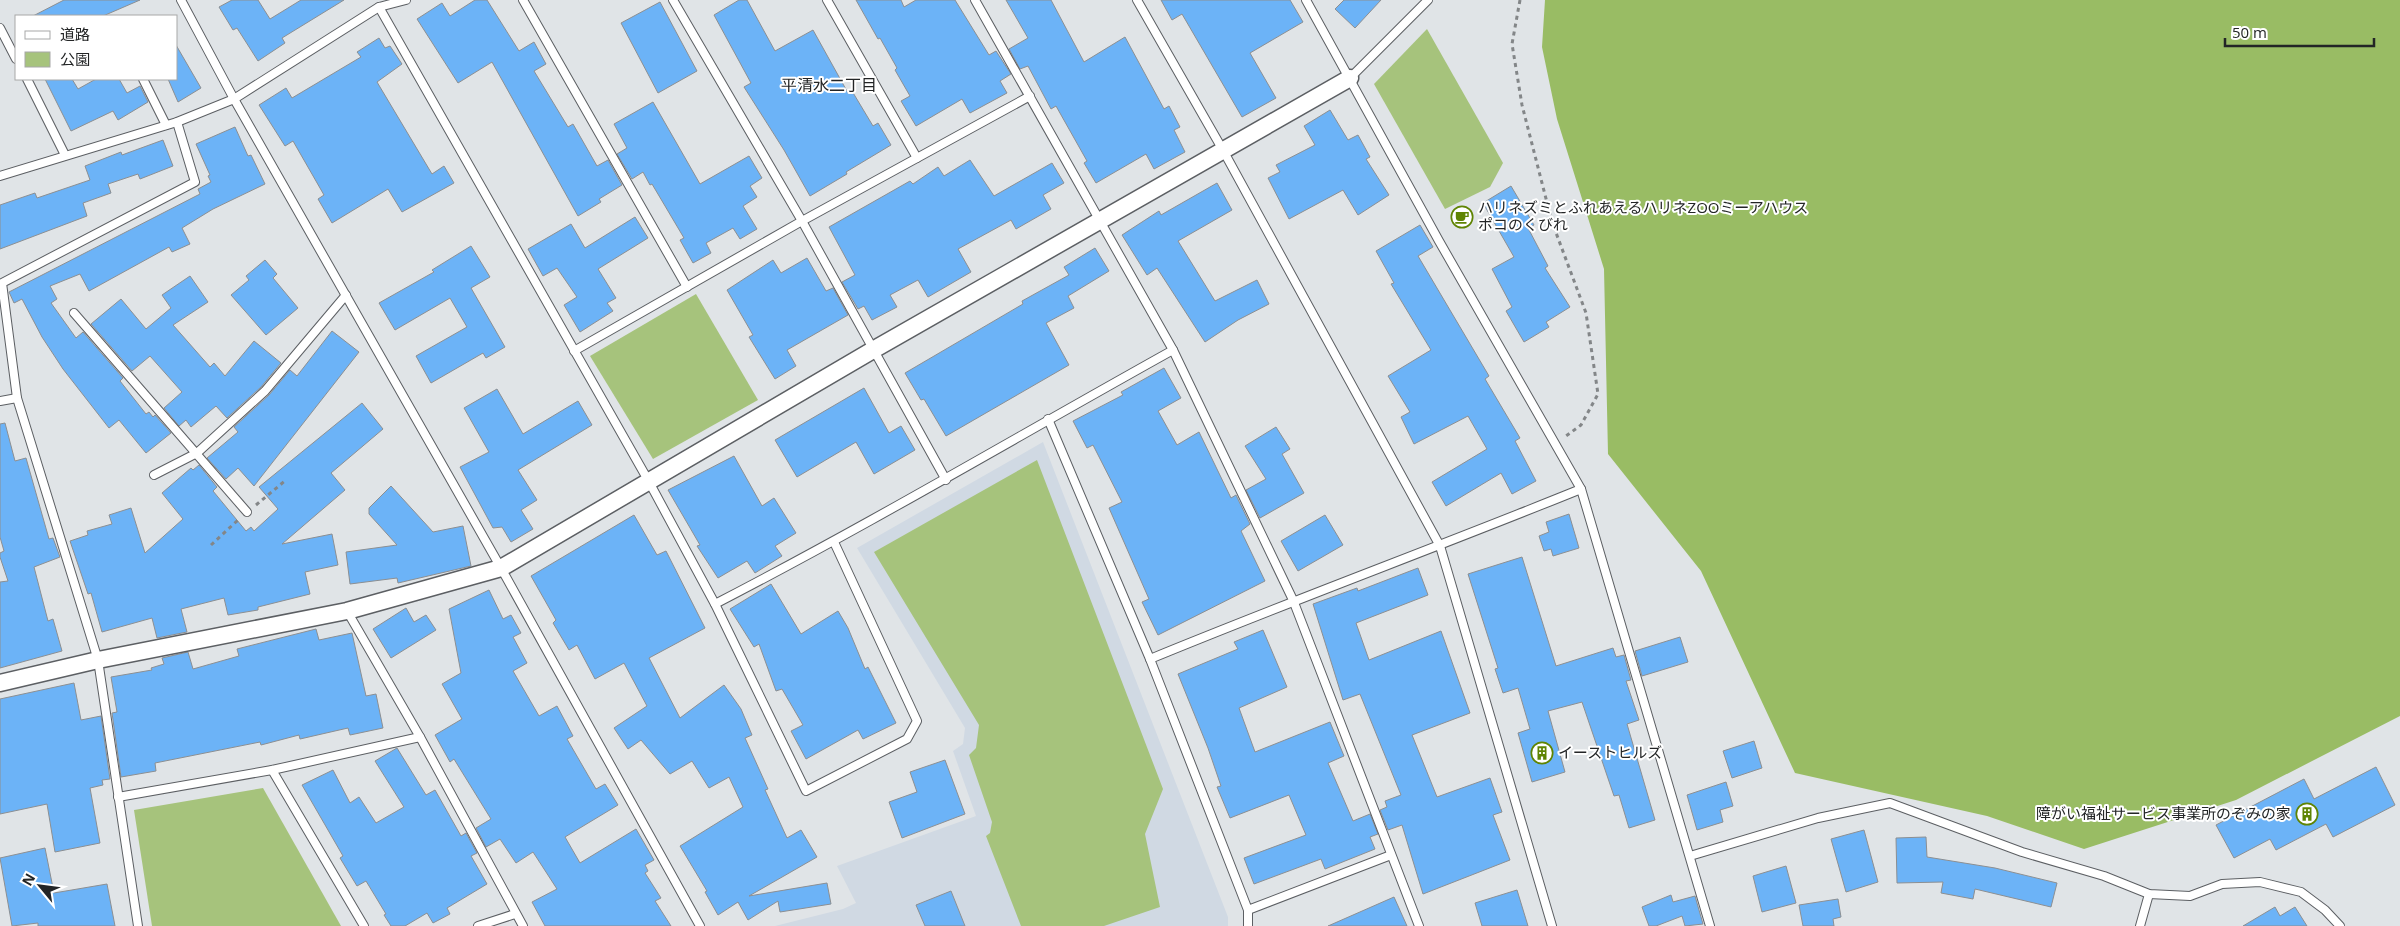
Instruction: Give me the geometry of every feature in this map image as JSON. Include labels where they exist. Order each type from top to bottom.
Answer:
[{"type":"street","points":[[0,682],[98,660],[347,611],[501,568],[648,480],[873,350],[1224,152],[1350,78]]},
{"type":"lane","points":[[180,0],[234,99],[501,568],[700,926]]},
{"type":"lane","points":[[0,176],[177,122],[234,99],[380,7],[406,0]]},
{"type":"lane","points":[[522,0],[687,286]]},
{"type":"lane","points":[[673,0],[802,221],[946,480]]},
{"type":"lane","points":[[827,0],[917,158]]},
{"type":"lane","points":[[975,0],[1173,350],[1293,600],[1419,926]]},
{"type":"lane","points":[[1137,0],[1224,152],[1440,546],[1552,926]]},
{"type":"lane","points":[[1306,0],[1439,241],[1581,489],[1710,926]]},
{"type":"lane","points":[[1350,78],[1428,0]]},
{"type":"lane","points":[[380,7],[648,480],[715,604],[806,791],[907,739],[917,720],[834,542]]},
{"type":"lane","points":[[0,28],[15,57]]},
{"type":"lane","points":[[28,80],[65,155]]},
{"type":"lane","points":[[143,80],[166,125]]},
{"type":"lane","points":[[574,351],[802,221],[1030,96]]},
{"type":"lane","points":[[138,926],[98,660],[17,398],[2,283],[194,182],[177,122]]},
{"type":"lane","points":[[154,475],[197,452],[265,391],[346,295]]},
{"type":"lane","points":[[74,313],[197,452],[247,512]]},
{"type":"lane","points":[[715,604],[834,542],[946,480],[1048,419],[1173,350]]},
{"type":"lane","points":[[0,401],[17,398]]},
{"type":"lane","points":[[1048,419],[1150,659],[1248,910],[1248,926]]},
{"type":"lane","points":[[1150,659],[1293,600],[1440,546],[1581,489]]},
{"type":"lane","points":[[347,611],[420,737],[523,926]]},
{"type":"lane","points":[[118,797],[272,770],[420,737]]},
{"type":"lane","points":[[272,770],[364,926]]},
{"type":"lane","points":[[1690,856],[1818,818],[1890,803],[2022,852],[2104,876],[2149,894],[2190,896],[2222,884],[2260,882],[2301,892],[2325,910],[2340,926]]},
{"type":"lane","points":[[1248,910],[1391,855]]},
{"type":"lane","points":[[2140,926],[2149,894]]},
{"type":"lane","points":[[478,926],[515,914]]},
{"type":"path","points":[[1520,0],[1512,44],[1522,105],[1552,222],[1586,312],[1598,394],[1581,425],[1555,444]]},
{"type":"shaded area","points":[[1043,442],[1228,917],[1228,926],[775,926],[843,909],[856,903],[837,866],[976,816],[953,751],[963,744],[965,728],[857,548]]},
{"type":"green space","points":[[1545,0],[2400,0],[2400,716],[2236,800],[2084,849],[1987,816],[1795,773],[1701,571],[1608,454],[1604,269],[1557,119],[1542,47]]},
{"type":"green space","points":[[1427,29],[1503,163],[1490,187],[1445,209],[1374,84]]},
{"type":"green space","points":[[696,294],[758,400],[653,459],[590,356]]},
{"type":"green space","points":[[1037,460],[1163,789],[1145,834],[1160,907],[1104,926],[1021,926],[986,836],[990,833],[992,822],[969,755],[976,748],[979,725],[874,552]]},
{"type":"green space","points":[[263,788],[341,926],[152,926],[134,810]]},
{"type":"building","points":[[64,0],[140,0],[105,15],[35,15]]},
{"type":"building","points":[[232,0],[258,0],[270,19],[301,0],[344,0],[282,38],[285,43],[258,61],[237,28],[233,30],[219,7]]},
{"type":"building","points":[[475,0],[487,0],[519,51],[534,42],[546,64],[534,71],[568,127],[573,124],[597,166],[608,160],[622,185],[599,199],[601,202],[578,216],[492,62],[458,83],[417,19],[442,3],[450,16]]},
{"type":"building","points":[[739,0],[747,0],[775,51],[813,30],[848,93],[852,91],[873,126],[878,123],[891,145],[810,196],[784,150],[744,87],[751,83],[714,15]]},
{"type":"building","points":[[856,0],[901,0],[904,7],[916,0],[955,0],[989,55],[996,51],[1011,74],[1000,81],[1007,93],[970,113],[962,99],[916,126],[901,101],[910,96],[895,70],[897,68]]},
{"type":"building","points":[[1006,0],[1051,0],[1084,62],[1125,37],[1164,109],[1169,106],[1180,127],[1174,130],[1185,152],[1154,169],[1146,154],[1096,183],[1084,163],[1087,161],[1056,106],[1051,109],[1028,66],[1020,69],[1009,49],[1028,38]]},
{"type":"building","points":[[1161,0],[1290,0],[1303,22],[1250,53],[1276,98],[1242,117],[1182,14],[1172,20]]},
{"type":"building","points":[[1344,0],[1381,0],[1355,28],[1335,9]]},
{"type":"building","points":[[660,2],[697,71],[658,93],[621,23]]},
{"type":"building","points":[[379,38],[385,48],[390,46],[402,64],[377,82],[432,174],[444,166],[454,183],[402,212],[388,189],[332,223],[318,199],[324,195],[293,141],[285,146],[259,105],[286,88],[292,98],[361,57],[357,52]]},
{"type":"building","points":[[178,48],[201,88],[178,102],[168,80],[178,80]]},
{"type":"building","points":[[46,80],[73,80],[78,89],[94,80],[120,80],[127,93],[140,86],[148,102],[118,120],[113,111],[71,131]]},
{"type":"building","points":[[653,102],[700,184],[749,156],[762,178],[750,186],[757,197],[743,206],[757,229],[740,239],[733,228],[706,243],[711,253],[693,263],[680,240],[684,238],[652,184],[650,185],[643,172],[632,179],[617,154],[627,148],[614,124]]},
{"type":"building","points":[[1330,110],[1348,140],[1358,135],[1370,157],[1366,159],[1389,195],[1358,215],[1343,190],[1289,219],[1268,178],[1280,172],[1276,165],[1315,145],[1304,126]]},
{"type":"building","points":[[235,127],[248,156],[251,155],[265,184],[213,209],[182,228],[190,244],[172,252],[169,247],[89,291],[80,274],[50,286],[57,299],[51,303],[76,338],[83,332],[123,378],[120,381],[146,414],[149,412],[153,417],[155,415],[171,433],[146,453],[119,420],[109,428],[63,369],[42,337],[22,299],[14,303],[9,292],[200,194],[198,189],[211,182],[208,176],[210,175],[196,144]]},
{"type":"building","points":[[163,140],[173,166],[140,179],[138,174],[108,184],[111,193],[83,203],[87,216],[0,249],[0,205],[35,193],[37,198],[90,180],[85,166],[121,152],[122,155]]},
{"type":"building","points":[[970,160],[994,196],[1052,163],[1064,183],[1043,195],[1051,209],[1016,229],[1011,220],[958,249],[971,272],[928,297],[918,280],[890,295],[897,307],[872,320],[864,306],[858,309],[842,282],[855,275],[829,227],[910,181],[913,184],[938,167],[944,176]]},
{"type":"building","points":[[1217,183],[1232,210],[1178,241],[1215,301],[1257,280],[1269,304],[1238,320],[1205,342],[1157,268],[1147,275],[1122,235],[1159,211],[1161,215]]},
{"type":"building","points":[[1511,186],[1534,225],[1528,228],[1548,266],[1545,268],[1570,307],[1546,322],[1549,327],[1524,342],[1506,311],[1512,307],[1492,269],[1514,257],[1483,203]]},
{"type":"building","points":[[635,217],[648,238],[598,269],[616,298],[607,303],[613,311],[580,332],[564,305],[577,297],[557,268],[543,276],[528,249],[571,224],[585,248]]},
{"type":"building","points":[[1420,225],[1433,247],[1418,256],[1489,376],[1485,379],[1520,438],[1515,441],[1536,481],[1512,494],[1501,473],[1446,506],[1432,482],[1487,449],[1468,416],[1414,444],[1401,417],[1410,412],[1388,376],[1431,350],[1391,284],[1394,283],[1376,251]]},
{"type":"building","points":[[471,246],[490,277],[471,288],[505,347],[486,358],[483,353],[431,383],[416,356],[467,327],[450,298],[395,330],[379,303],[434,272],[432,270]]},
{"type":"building","points":[[1095,248],[1109,271],[1068,296],[1074,308],[1046,323],[1069,365],[946,436],[924,399],[921,400],[905,373],[1023,304],[1022,301],[1069,275],[1064,267]]},
{"type":"building","points":[[807,258],[826,291],[833,288],[848,315],[787,350],[796,366],[775,379],[749,337],[753,335],[727,290],[773,260],[781,273]]},
{"type":"building","points":[[265,260],[277,274],[273,278],[298,308],[266,335],[231,295],[249,280],[246,276]]},
{"type":"building","points":[[190,276],[208,302],[173,325],[210,367],[214,363],[225,376],[254,341],[281,363],[261,387],[227,418],[216,406],[191,427],[186,420],[179,426],[164,408],[182,392],[150,356],[132,371],[91,324],[121,299],[146,329],[171,308],[162,295]]},
{"type":"building","points":[[332,331],[359,352],[254,486],[238,468],[226,479],[207,458],[238,432],[234,427],[269,395],[290,370],[297,376]]},
{"type":"building","points":[[1164,368],[1181,398],[1158,411],[1177,445],[1199,432],[1231,498],[1236,495],[1250,524],[1241,531],[1265,581],[1158,635],[1142,602],[1149,599],[1109,508],[1122,502],[1093,445],[1087,448],[1073,421],[1123,395],[1121,392]]},
{"type":"building","points":[[864,388],[889,433],[901,426],[915,450],[874,474],[856,442],[797,477],[775,440]]},
{"type":"building","points":[[497,389],[523,434],[578,401],[592,425],[518,470],[537,500],[521,510],[533,529],[511,542],[502,527],[493,528],[460,467],[489,452],[464,408]]},
{"type":"building","points":[[362,403],[383,429],[331,473],[345,490],[282,544],[332,534],[338,565],[305,572],[310,594],[258,607],[258,610],[228,615],[224,598],[181,609],[187,632],[157,638],[152,618],[102,632],[91,593],[88,594],[70,541],[88,535],[87,531],[112,524],[109,515],[131,508],[145,553],[183,519],[162,493],[191,468],[193,470],[199,465],[217,487],[213,491],[246,531],[251,527],[254,531],[278,509],[259,487]]},
{"type":"building","points":[[5,423],[15,461],[26,458],[49,539],[53,538],[60,557],[34,567],[48,621],[53,619],[62,651],[0,668],[0,582],[8,581],[0,557],[0,553],[4,551],[0,537],[0,424]]},
{"type":"building","points":[[1276,427],[1290,449],[1282,454],[1304,493],[1260,518],[1246,490],[1266,479],[1245,446]]},
{"type":"building","points":[[734,456],[762,506],[774,498],[796,533],[775,546],[782,556],[755,573],[747,561],[718,578],[697,546],[700,545],[668,490]]},
{"type":"building","points":[[391,486],[433,532],[463,526],[471,566],[398,583],[397,578],[350,584],[346,552],[397,545],[369,514],[369,508]]},
{"type":"building","points":[[1569,514],[1579,548],[1553,556],[1551,549],[1544,551],[1539,536],[1549,532],[1546,522]]},
{"type":"building","points":[[634,515],[657,555],[666,551],[705,628],[649,658],[680,718],[724,685],[741,709],[752,735],[745,738],[768,789],[765,790],[787,838],[801,830],[817,857],[749,896],[827,883],[831,904],[780,912],[778,901],[748,920],[738,902],[718,915],[705,892],[707,891],[680,846],[743,807],[729,777],[709,788],[692,761],[670,774],[641,740],[628,749],[614,728],[647,706],[624,663],[595,679],[577,645],[569,650],[553,623],[556,620],[531,576]]},
{"type":"building","points":[[1325,515],[1343,545],[1298,571],[1281,541]]},
{"type":"building","points":[[1522,557],[1556,666],[1613,648],[1616,657],[1624,655],[1631,680],[1626,681],[1639,720],[1627,724],[1655,820],[1629,828],[1619,795],[1614,796],[1582,702],[1548,711],[1565,772],[1532,782],[1518,733],[1530,729],[1518,688],[1503,693],[1495,669],[1498,668],[1468,574]]},
{"type":"building","points":[[1418,568],[1428,595],[1356,623],[1369,660],[1441,631],[1470,713],[1412,735],[1437,797],[1490,778],[1502,812],[1493,815],[1510,860],[1423,894],[1402,825],[1388,830],[1380,810],[1387,807],[1385,801],[1401,795],[1360,694],[1343,700],[1313,604],[1357,588],[1358,591]]},
{"type":"building","points":[[771,584],[801,634],[838,611],[848,628],[865,669],[868,667],[896,723],[863,739],[858,730],[806,759],[791,731],[803,725],[782,689],[776,691],[759,644],[754,647],[730,609]]},
{"type":"building","points":[[489,590],[503,619],[511,615],[521,633],[513,637],[527,663],[513,671],[539,716],[557,706],[573,736],[567,739],[596,789],[605,784],[618,805],[565,837],[580,863],[636,829],[654,860],[645,865],[648,871],[645,873],[661,898],[655,901],[671,926],[545,926],[532,902],[557,889],[533,852],[516,863],[500,839],[486,847],[476,828],[491,819],[454,759],[450,762],[435,735],[462,719],[442,684],[461,673],[449,609]]},
{"type":"building","points":[[406,608],[414,622],[426,615],[436,630],[391,658],[373,629]]},
{"type":"building","points":[[316,629],[319,640],[352,633],[366,696],[376,694],[383,728],[350,735],[348,728],[300,739],[299,735],[261,745],[260,742],[155,763],[156,771],[121,777],[112,713],[117,712],[111,677],[152,670],[151,668],[164,664],[162,658],[188,652],[193,669],[239,656],[237,649]]},
{"type":"building","points":[[1263,630],[1287,687],[1239,708],[1255,752],[1330,722],[1344,756],[1328,763],[1353,821],[1370,814],[1378,834],[1370,837],[1375,849],[1325,869],[1321,859],[1254,884],[1244,858],[1306,835],[1289,795],[1230,818],[1217,787],[1221,786],[1208,748],[1178,674],[1238,649],[1234,642]]},
{"type":"building","points":[[1680,637],[1688,662],[1642,676],[1635,651]]},
{"type":"building","points":[[74,683],[81,720],[101,716],[110,779],[102,780],[103,785],[90,788],[100,843],[55,852],[47,804],[0,814],[0,699]]},
{"type":"building","points":[[1754,741],[1762,768],[1732,778],[1723,751]]},
{"type":"building","points":[[397,748],[426,795],[435,790],[461,836],[466,833],[477,853],[471,856],[487,884],[447,908],[450,914],[433,923],[427,913],[405,926],[391,926],[366,881],[357,886],[340,858],[343,856],[302,785],[333,770],[350,803],[359,797],[376,823],[404,807],[375,761]]},
{"type":"building","points":[[945,760],[965,814],[902,838],[889,802],[917,792],[910,772]]},
{"type":"building","name":"障がい福祉サービス事業所のぞみの家","points":[[2376,767],[2395,805],[2333,837],[2326,824],[2276,850],[2270,839],[2234,858],[2216,825],[2304,779],[2314,799]]},
{"type":"building","points":[[1726,782],[1733,806],[1720,810],[1723,822],[1697,830],[1687,795]]},
{"type":"building","points":[[1864,830],[1878,882],[1846,892],[1831,839]]},
{"type":"building","points":[[1926,837],[1927,857],[1995,868],[2057,883],[2051,907],[1975,889],[1973,899],[1941,893],[1943,882],[1897,883],[1896,838]]},
{"type":"building","points":[[45,848],[54,893],[107,884],[115,926],[38,926],[38,923],[12,926],[0,858]]},
{"type":"building","points":[[1786,866],[1796,903],[1762,912],[1753,876]]},
{"type":"building","points":[[1517,890],[1528,926],[1482,926],[1475,903]]},
{"type":"building","points":[[951,891],[965,926],[925,926],[916,905]]},
{"type":"building","points":[[1671,895],[1673,902],[1695,896],[1703,924],[1685,926],[1682,916],[1656,926],[1649,926],[1642,907]]},
{"type":"building","points":[[1394,897],[1407,926],[1328,926]]},
{"type":"building","points":[[1838,899],[1841,917],[1833,919],[1834,926],[1803,926],[1799,905]]},
{"type":"building","points":[[2275,907],[2280,916],[2295,907],[2307,926],[2243,926]]},
{"type":"place","name":"ハリネズミとふれあえるハリネZOOミーアハウス ポコのくびれ","points":[[1462,217]]},
{"type":"place","name":"イーストヒルズ","points":[[1542,753]]},
{"type":"place","name":"障がい福祉サービス事業所のぞみの家","points":[[2307,814]]},
{"type":"district","name":"平清水二丁目","points":[[829,85]]}]
